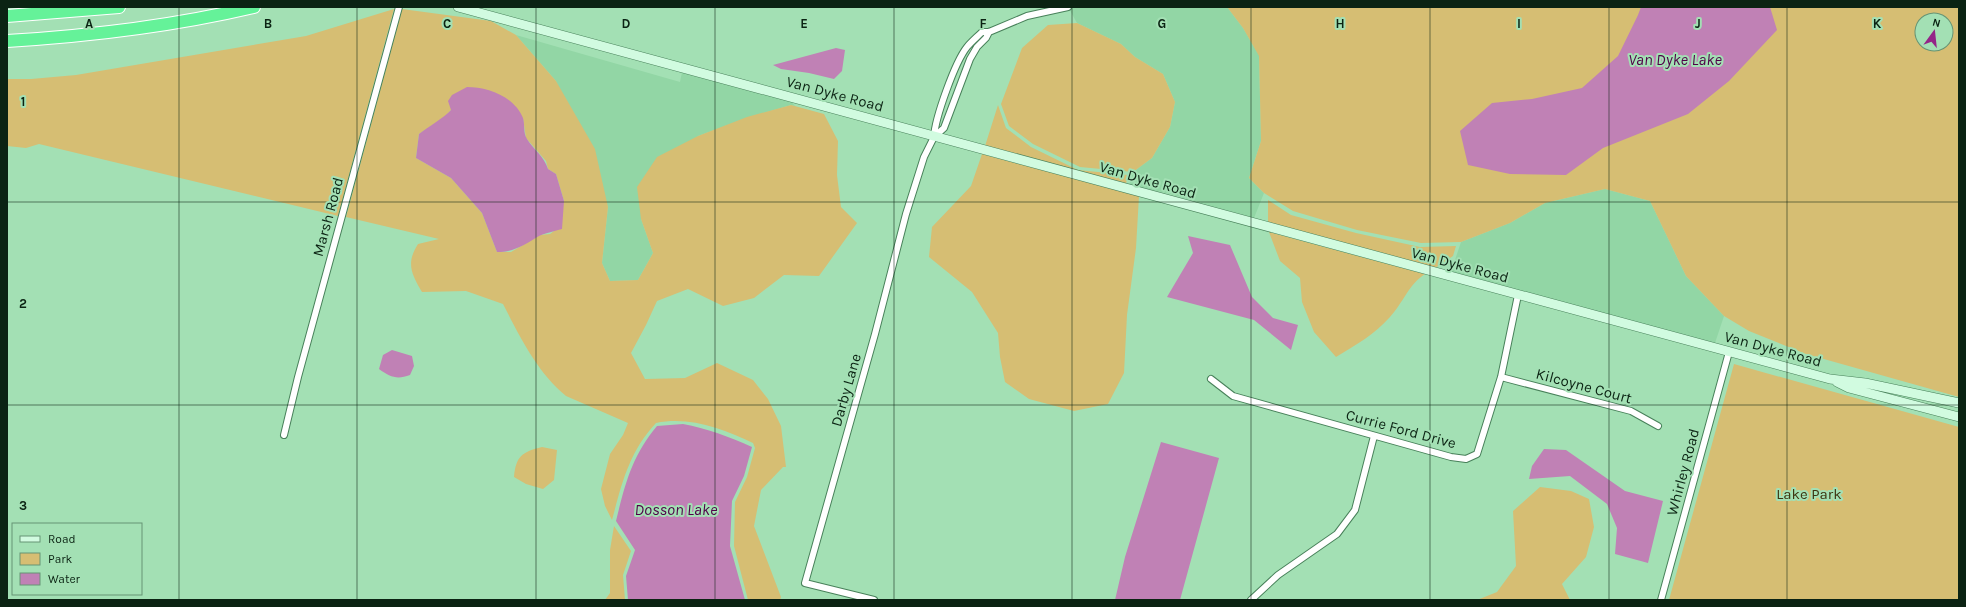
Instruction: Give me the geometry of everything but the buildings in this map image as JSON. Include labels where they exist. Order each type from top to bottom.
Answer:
[{"type":"highway","points":[[7,16],[119,7]]},
{"type":"highway","points":[[7,41],[111,33],[182,22],[254,7]]},
{"type":"main road","name":"Van Dyke Road","points":[[458,7],[1830,379],[1865,383],[1959,403]]},
{"type":"main road","name":"Van Dyke Road","points":[[1830,379],[1849,388],[1959,417]]},
{"type":"street","name":"Marsh Road","points":[[284,435],[298,377],[399,7]]},
{"type":"street","points":[[934,137],[934,125],[958,63],[966,47],[982,32],[989,32],[1027,16],[1068,7]]},
{"type":"street","points":[[934,137],[944,128],[970,59],[989,32]]},
{"type":"street","name":"Darby Lane","points":[[874,600],[805,583],[871,350],[906,214],[924,157],[934,137]]},
{"type":"street","name":"Currie Ford Drive","points":[[1211,379],[1234,396],[1451,457],[1466,459],[1477,454],[1501,377],[1518,295]]},
{"type":"street","name":"Whirley Road","points":[[1661,600],[1729,352]]},
{"type":"street","name":"Kilcoyne Court","points":[[1501,377],[1631,411],[1658,426]]},
{"type":"street","points":[[1251,600],[1278,575],[1337,534],[1355,510],[1374,436]]},
{"type":"shaded area","points":[[1068,7],[1227,7],[1243,28],[1259,55],[1261,141],[1249,178],[1264,193],[1254,218],[1166,193],[1129,185],[1133,172],[1152,158],[1170,127],[1175,102],[1163,74],[1135,57],[1121,44],[1077,23]]},
{"type":"shaded area","points":[[516,35],[680,82],[682,72],[791,101],[795,106],[791,105],[747,118],[698,136],[641,219],[653,253],[638,280],[610,281],[602,263],[608,207],[556,81]]},
{"type":"shaded area","points":[[1605,189],[1650,201],[1686,276],[1724,316],[1714,346],[1451,272],[1461,242],[1510,223],[1545,203]]},
{"type":"green space","points":[[1227,7],[1959,7],[1959,397],[1806,354],[1749,331],[1724,316],[1686,276],[1650,201],[1605,189],[1545,203],[1510,223],[1461,242],[1421,243],[1357,230],[1293,211],[1264,193],[1249,178],[1261,141],[1259,56],[1243,28]]},
{"type":"green space","points":[[394,9],[338,216],[39,144],[26,148],[7,146],[7,79],[31,79],[76,75],[306,36]]},
{"type":"green space","points":[[402,9],[491,21],[516,35],[556,81],[595,149],[608,207],[602,263],[610,281],[638,280],[653,253],[641,219],[637,187],[657,157],[698,136],[747,117],[791,105],[824,114],[838,141],[837,175],[841,207],[857,223],[819,276],[784,275],[754,298],[723,306],[688,289],[657,301],[631,353],[645,379],[685,378],[717,363],[753,380],[768,399],[781,426],[786,467],[783,467],[761,490],[754,526],[781,597],[780,600],[748,600],[734,546],[735,502],[747,477],[755,448],[753,443],[706,425],[681,421],[656,423],[639,445],[628,468],[612,520],[605,506],[601,489],[610,454],[623,435],[628,423],[566,396],[556,387],[546,376],[530,353],[503,304],[466,291],[422,292],[411,268],[412,257],[418,244],[439,239],[346,217]],"holes":[[[451,110],[523,118],[526,138],[546,161],[548,169],[556,174],[564,201],[554,231],[550,234],[540,235],[511,252],[497,252],[482,213],[451,178],[416,158],[419,134]]]},
{"type":"green space","points":[[1077,23],[1121,44],[1135,57],[1163,74],[1175,102],[1170,127],[1152,158],[1133,172],[1080,167],[1033,144],[1009,126],[1001,104],[1022,48],[1048,25]]},
{"type":"green space","points":[[998,105],[1006,128],[1031,147],[1078,170],[1128,175],[1126,184],[985,146]]},
{"type":"green space","points":[[982,154],[1139,196],[1136,248],[1127,315],[1124,373],[1108,404],[1074,411],[1029,399],[1005,382],[1000,357],[998,333],[972,292],[929,257],[932,227],[971,186]]},
{"type":"green space","points":[[1268,200],[1291,215],[1356,233],[1420,247],[1456,246],[1453,256],[1435,268],[1268,223]]},
{"type":"green space","points":[[1269,232],[1425,274],[1410,288],[1395,312],[1378,329],[1336,357],[1314,332],[1302,302],[1300,278],[1280,261]]},
{"type":"green space","name":"Lake Park","points":[[1734,364],[1959,427],[1959,600],[1669,600]]},
{"type":"green space","points":[[542,447],[557,450],[554,480],[543,489],[526,484],[514,477],[516,464],[521,456],[529,451]]},
{"type":"green space","points":[[1540,487],[1571,491],[1589,499],[1594,527],[1586,557],[1562,584],[1570,600],[1477,600],[1497,592],[1516,566],[1513,511]]},
{"type":"green space","points":[[614,526],[631,551],[623,575],[625,600],[605,600],[610,593],[610,550]]},
{"type":"water","name":"Van Dyke Lake","points":[[1641,7],[1770,7],[1777,30],[1729,81],[1688,114],[1603,148],[1566,175],[1510,174],[1468,165],[1460,131],[1492,103],[1532,99],[1582,88],[1618,56]]},
{"type":"water","points":[[836,48],[845,50],[842,71],[834,79],[809,73],[781,69],[773,65]]},
{"type":"water","points":[[467,87],[475,87],[499,94],[519,110],[523,118],[527,139],[546,164],[548,169],[556,174],[564,201],[562,229],[541,235],[524,245],[509,251],[497,252],[482,213],[451,178],[416,158],[419,134],[448,113],[451,110],[448,101],[452,95]]},
{"type":"water","points":[[1188,236],[1230,245],[1252,297],[1273,318],[1298,325],[1291,350],[1254,320],[1167,297],[1193,253]]},
{"type":"water","points":[[392,350],[412,356],[414,366],[410,375],[394,377],[379,369],[383,355]]},
{"type":"water","name":"Dosson Lake","points":[[683,424],[718,433],[752,447],[744,476],[732,501],[730,546],[745,600],[628,600],[626,576],[635,550],[616,521],[626,483],[635,459],[648,437],[657,426]]},
{"type":"water","points":[[1161,442],[1219,458],[1180,600],[1115,600],[1125,557]]},
{"type":"water","points":[[1544,449],[1566,450],[1625,491],[1663,501],[1648,563],[1615,554],[1617,528],[1607,504],[1570,476],[1529,479],[1532,466]]}]
